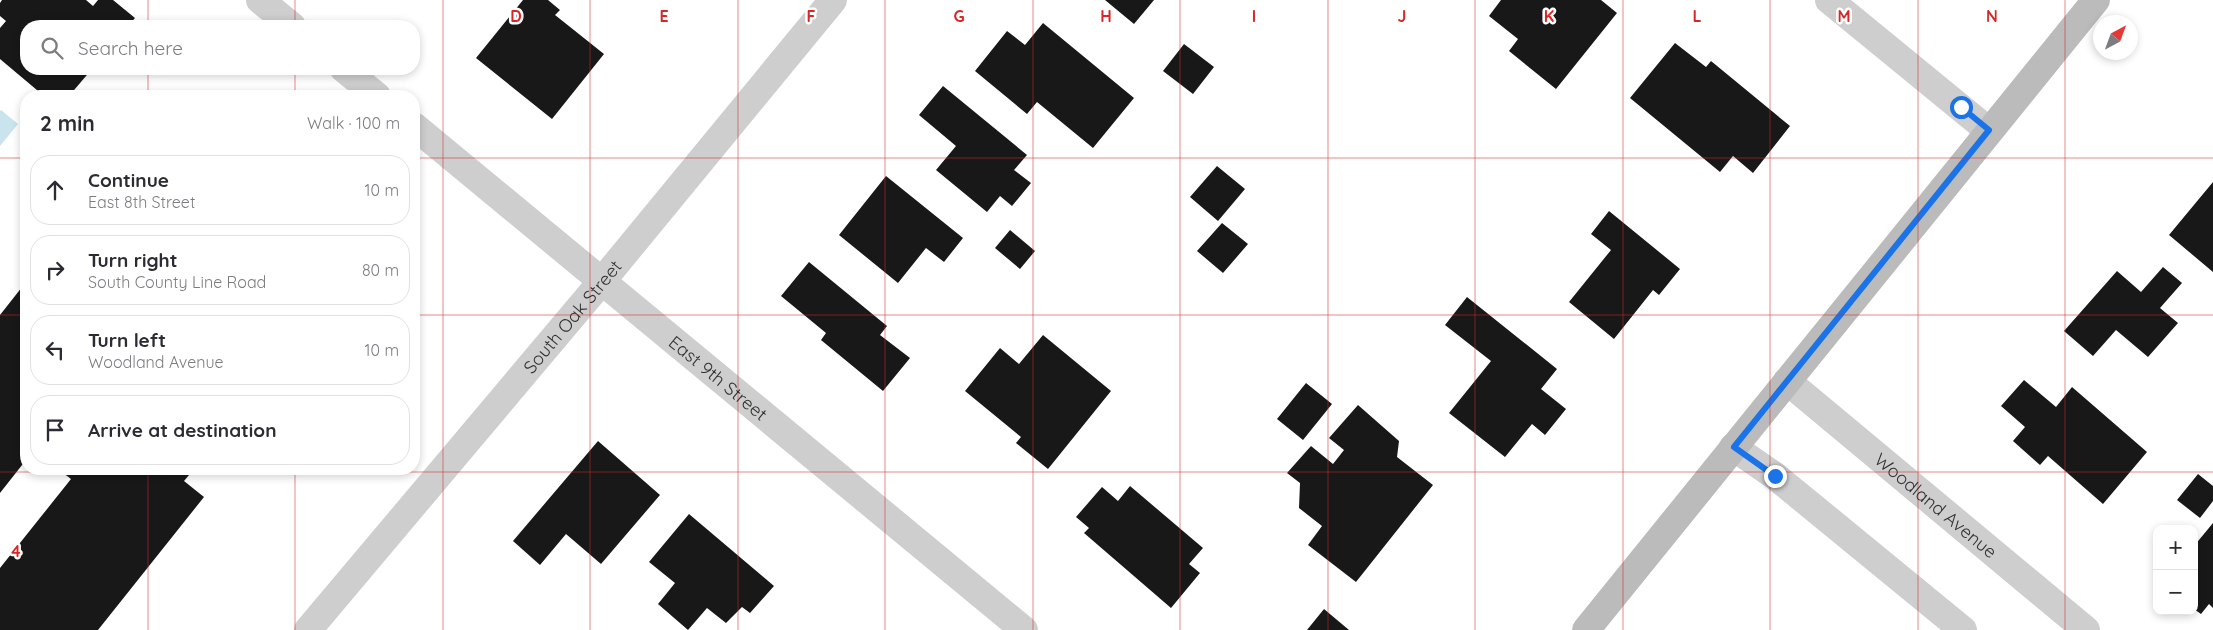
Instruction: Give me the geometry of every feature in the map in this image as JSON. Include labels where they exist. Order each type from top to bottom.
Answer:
[{"type":"main road","points":[[1586,630],[2096,0]]},
{"type":"street","points":[[260,0],[285,20]]},
{"type":"street","name":"South Oak Street","points":[[308,630],[602,281],[833,0]]},
{"type":"street","points":[[1829,0],[1989,130]]},
{"type":"street","points":[[351,75],[370,90]]},
{"type":"street","name":"East 9th Street","points":[[420,131],[1024,630]]},
{"type":"street","name":"Woodland Avenue","points":[[1787,381],[2086,630]]},
{"type":"street","points":[[1734,447],[1775,476],[1962,630]]},
{"type":"water","points":[[0,111],[18,124],[0,146]]},
{"type":"building","points":[[2,0],[86,0],[93,6],[98,0],[113,0],[135,18],[133,20],[20,20],[20,75],[87,75],[74,90],[37,90],[0,59],[0,28],[6,21],[0,16],[0,3]]},
{"type":"building","points":[[523,0],[548,0],[560,10],[555,15],[604,54],[552,119],[476,58]]},
{"type":"building","points":[[1105,0],[1154,0],[1134,24]]},
{"type":"building","points":[[1501,0],[1601,0],[1617,13],[1556,89],[1509,51],[1518,39],[1489,16]]},
{"type":"building","points":[[1043,23],[1134,98],[1093,148],[1037,102],[1027,114],[975,71],[1007,31],[1025,45]]},
{"type":"building","points":[[1675,43],[1706,67],[1711,61],[1790,126],[1753,173],[1733,156],[1720,172],[1630,98]]},
{"type":"building","points":[[1184,44],[1214,67],[1193,94],[1163,71]]},
{"type":"building","points":[[943,86],[1027,155],[1014,170],[1031,183],[1012,206],[1000,196],[987,212],[936,170],[956,146],[919,115]]},
{"type":"building","points":[[1217,166],[1245,189],[1218,221],[1190,197]]},
{"type":"building","points":[[886,176],[963,238],[944,262],[926,248],[898,283],[839,235]]},
{"type":"building","points":[[2213,182],[2213,272],[2169,235]]},
{"type":"building","points":[[1609,211],[1680,269],[1659,295],[1653,290],[1614,339],[1569,302],[1611,250],[1591,234]]},
{"type":"building","points":[[1222,223],[1248,244],[1223,273],[1197,251]]},
{"type":"building","points":[[1010,230],[1035,251],[1020,269],[995,248]]},
{"type":"building","points":[[809,262],[887,326],[880,335],[910,358],[883,391],[821,340],[826,333],[781,296]]},
{"type":"building","points":[[2163,267],[2182,283],[2160,308],[2178,323],[2148,357],[2116,330],[2093,356],[2064,331],[2117,271],[2141,292]]},
{"type":"building","points":[[20,290],[20,468],[0,493],[0,315]]},
{"type":"building","points":[[1467,297],[1557,369],[1541,389],[1566,409],[1545,435],[1532,424],[1505,457],[1449,413],[1491,361],[1445,325]]},
{"type":"building","points":[[1043,335],[1111,391],[1048,469],[1016,443],[1021,437],[965,391],[1000,348],[1019,364]]},
{"type":"building","points":[[2024,380],[2056,407],[2072,387],[2147,452],[2103,504],[2048,456],[2040,465],[2013,441],[2025,427],[2001,406]]},
{"type":"building","points":[[1306,383],[1332,404],[1303,440],[1277,419]]},
{"type":"building","points":[[1358,405],[1399,441],[1397,457],[1433,485],[1356,582],[1308,545],[1322,526],[1299,508],[1300,483],[1287,473],[1311,446],[1333,464],[1344,450],[1329,438]]},
{"type":"building","points":[[598,441],[660,495],[601,564],[566,534],[540,565],[513,541]]},
{"type":"building","points":[[2198,474],[2213,486],[2213,501],[2200,518],[2177,500]]},
{"type":"building","points":[[66,475],[189,475],[184,481],[204,497],[98,630],[0,630],[0,568],[71,479]]},
{"type":"building","points":[[1130,486],[1203,548],[1189,564],[1200,573],[1171,608],[1084,533],[1089,528],[1076,517],[1102,487],[1118,501]]},
{"type":"building","points":[[689,514],[774,586],[750,613],[742,607],[726,623],[707,608],[688,630],[658,604],[675,583],[649,562]]},
{"type":"building","points":[[2213,523],[2213,608],[2209,604],[2201,614],[2198,612],[2198,541]]},
{"type":"building","points":[[1324,609],[1349,630],[1307,630]]},
{"type":"route","points":[[1775,476],[1734,447],[1989,130],[1961,107]]}]
